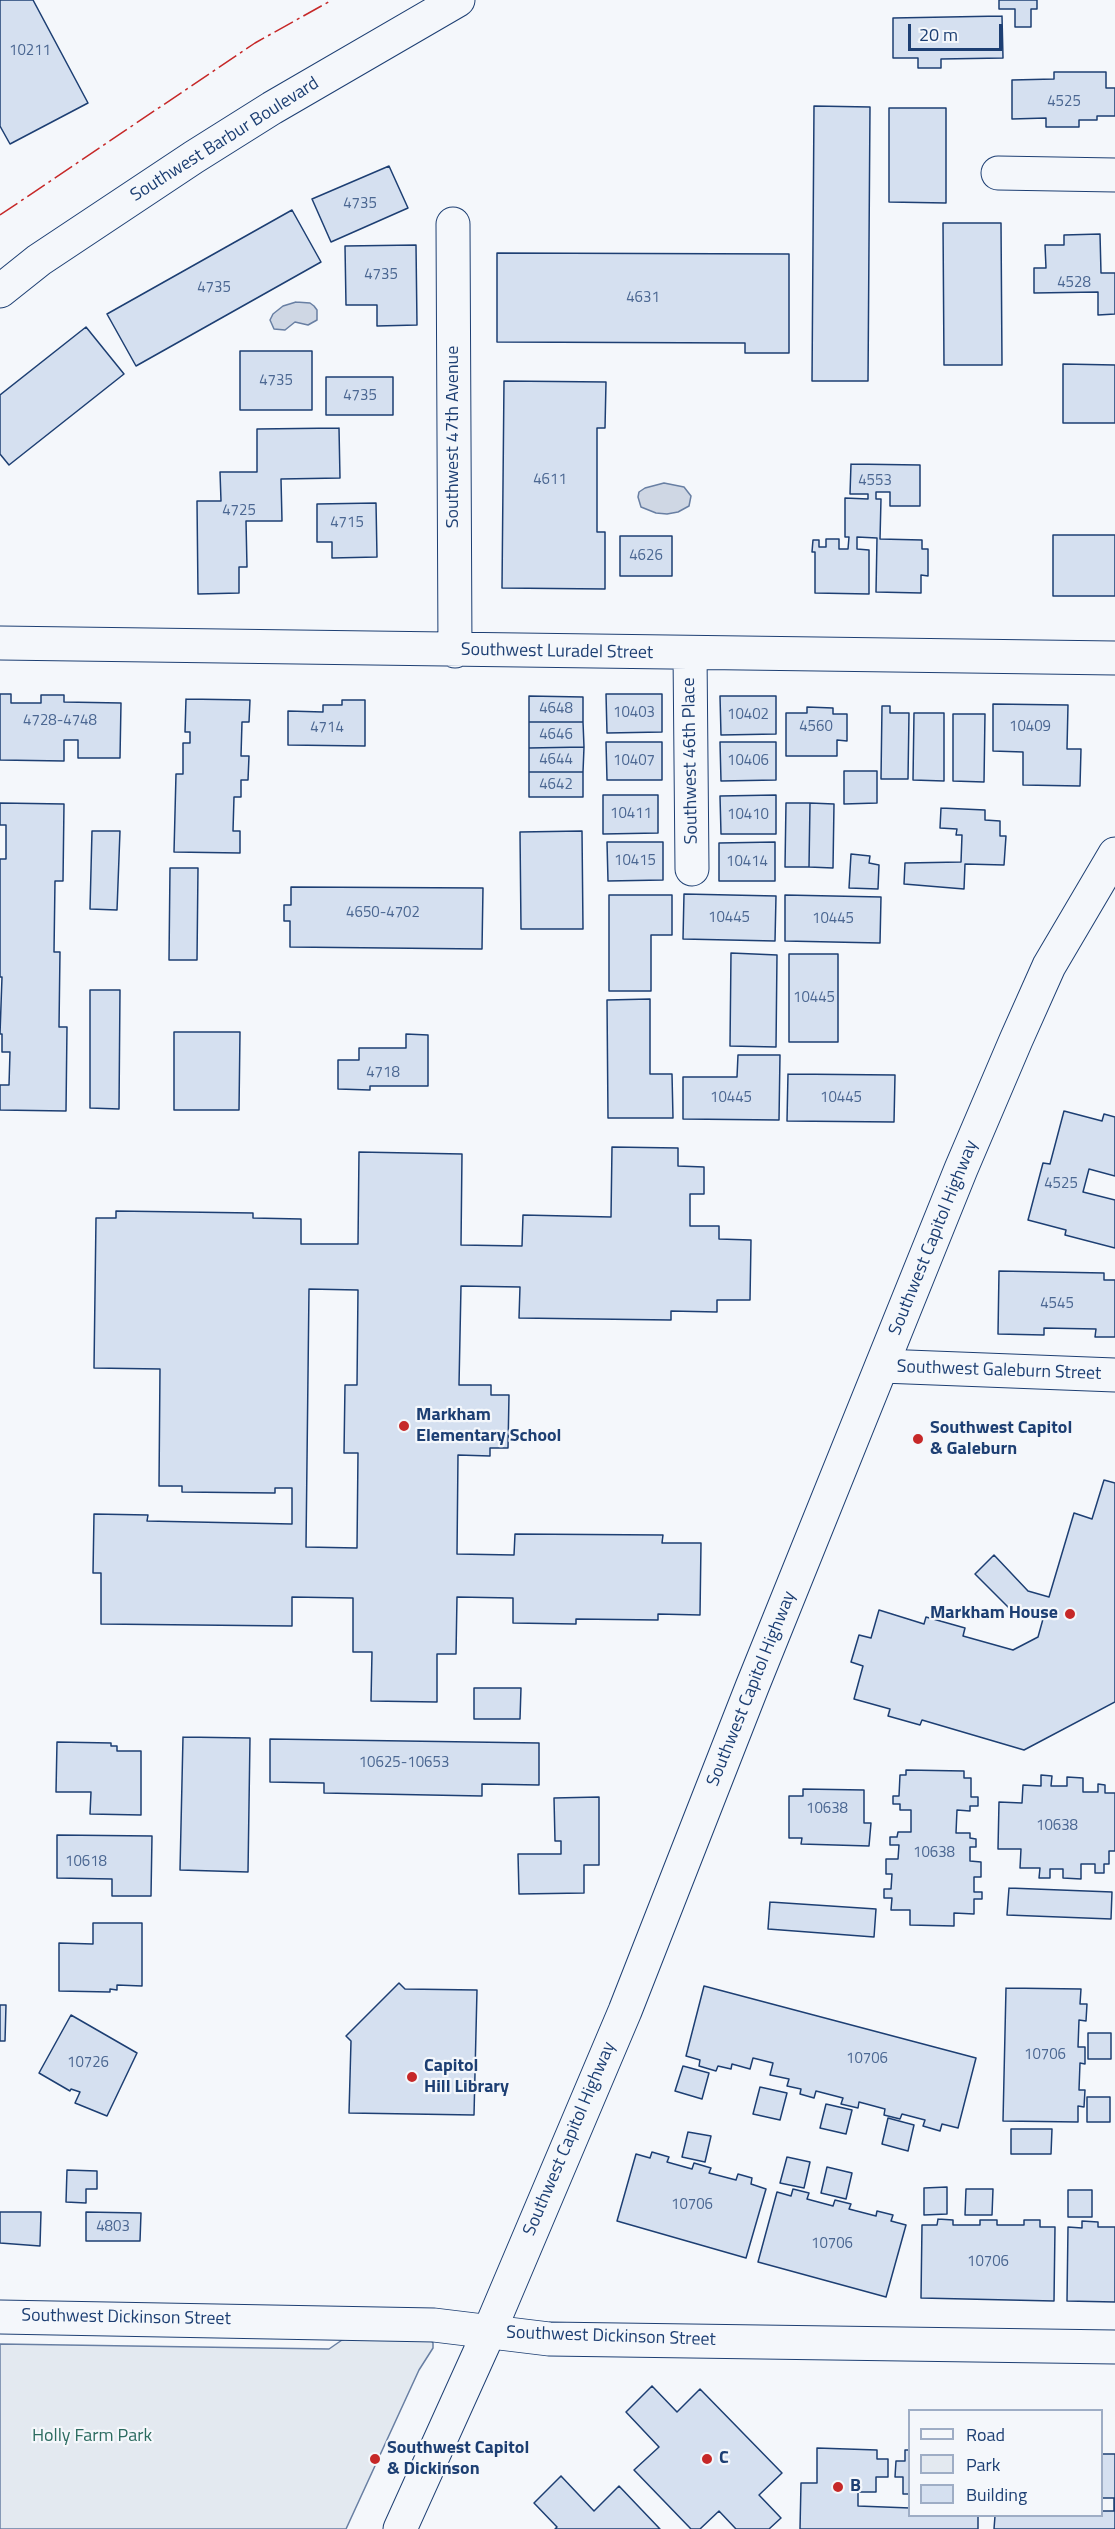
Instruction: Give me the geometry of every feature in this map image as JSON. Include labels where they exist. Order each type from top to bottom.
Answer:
[{"type":"street","name":"Southwest Barbur Boulevard","points":[[0,291],[39,260],[194,157],[272,108],[458,0]]},
{"type":"street","points":[[999,173],[1115,175]]},
{"type":"street","name":"Southwest 47th Avenue","points":[[453,224],[455,651]]},
{"type":"street","name":"Southwest Luradel Street","points":[[0,643],[455,651],[1115,658]]},
{"type":"street","name":"Southwest 46th Place","points":[[690,653],[692,869]]},
{"type":"street","name":"Southwest Capitol Highway","points":[[400,2529],[489,2332],[625,2011],[752,1687],[961,1169],[1049,966],[1082,906],[1115,854]]},
{"type":"street","name":"Southwest Galeburn Street","points":[[882,1366],[1115,1375]]},
{"type":"street","name":"Southwest Dickinson Street","points":[[0,2317],[218,2319],[434,2325],[549,2339],[1115,2347]]},
{"type":"green space","name":"Holly Farm Park","points":[[354,2337],[431,2340],[433,2348],[419,2370],[346,2529],[0,2529],[0,2344],[329,2349],[342,2340]]},
{"type":"shaded area","points":[[296,302],[310,303],[314,306],[317,310],[317,320],[308,325],[295,322],[285,330],[274,329],[270,320],[273,314],[283,306]]},
{"type":"shaded area","points":[[664,483],[684,487],[691,496],[689,506],[678,512],[667,514],[656,513],[641,507],[639,492]]},
{"type":"building","points":[[0,0],[33,0],[88,103],[10,144],[0,126]]},
{"type":"building","points":[[999,0],[1037,0],[1037,9],[1031,9],[1031,27],[1015,27],[1015,9],[999,9]]},
{"type":"building","points":[[1002,16],[1003,58],[941,59],[941,68],[918,68],[918,58],[893,58],[893,18]]},
{"type":"building","points":[[1054,72],[1106,72],[1106,88],[1115,88],[1115,116],[1097,116],[1097,120],[1079,120],[1079,127],[1046,127],[1046,118],[1012,119],[1012,80],[1054,79]]},
{"type":"building","points":[[814,106],[870,107],[868,381],[812,381]]},
{"type":"building","points":[[889,108],[946,108],[946,203],[889,202]]},
{"type":"building","points":[[389,166],[408,208],[331,242],[312,199]]},
{"type":"building","points":[[292,210],[321,262],[136,366],[107,314]]},
{"type":"building","points":[[943,223],[1001,223],[1002,365],[944,365]]},
{"type":"building","points":[[1100,234],[1101,273],[1115,273],[1115,314],[1098,315],[1098,292],[1034,293],[1034,268],[1046,268],[1045,245],[1064,245],[1064,235]]},
{"type":"building","points":[[416,245],[417,325],[377,326],[377,305],[346,305],[345,246]]},
{"type":"building","points":[[497,253],[789,254],[789,353],[745,353],[745,343],[497,342]]},
{"type":"building","points":[[86,327],[124,374],[9,465],[0,454],[0,395]]},
{"type":"building","points":[[240,351],[312,351],[312,410],[240,410]]},
{"type":"building","points":[[1063,364],[1115,365],[1115,423],[1063,423]]},
{"type":"building","points":[[326,377],[393,377],[393,415],[326,415]]},
{"type":"building","points":[[504,381],[606,382],[605,428],[597,428],[597,532],[605,532],[605,589],[502,588]]},
{"type":"building","points":[[339,428],[340,478],[281,479],[282,521],[246,521],[247,567],[239,567],[239,593],[198,594],[197,501],[221,501],[220,472],[257,472],[257,429]]},
{"type":"building","points":[[851,464],[920,465],[920,506],[890,506],[890,492],[876,492],[876,499],[881,499],[880,539],[922,540],[922,549],[928,549],[928,576],[921,575],[921,593],[876,592],[877,538],[857,537],[857,549],[869,550],[869,594],[815,593],[813,540],[819,540],[819,547],[826,547],[826,539],[839,539],[839,549],[848,549],[849,537],[845,537],[845,498],[868,499],[868,494],[850,494]]},
{"type":"building","points":[[376,503],[377,557],[332,558],[332,542],[317,542],[317,504]]},
{"type":"building","points":[[1053,535],[1115,535],[1115,596],[1053,596]]},
{"type":"building","points":[[620,536],[672,536],[672,576],[620,576]]},
{"type":"building","points":[[0,694],[11,694],[11,703],[41,703],[41,695],[64,695],[64,702],[121,703],[120,758],[78,758],[78,740],[64,740],[64,761],[0,760]]},
{"type":"building","points":[[606,694],[662,694],[662,732],[607,733]]},
{"type":"building","points":[[529,696],[583,697],[583,722],[529,722]]},
{"type":"building","points":[[720,696],[776,696],[776,734],[721,735]]},
{"type":"building","points":[[186,699],[250,700],[249,722],[242,722],[241,756],[249,756],[248,780],[241,780],[241,797],[234,797],[233,831],[240,831],[240,853],[174,852],[176,774],[183,774],[183,743],[190,743],[190,732],[185,732]]},
{"type":"building","points":[[342,700],[365,700],[365,746],[288,745],[288,711],[323,712],[323,705],[342,705]]},
{"type":"building","points":[[993,704],[1068,705],[1067,749],[1081,749],[1080,786],[1023,785],[1023,752],[993,751]]},
{"type":"building","points":[[882,706],[890,706],[890,713],[909,713],[908,779],[881,779]]},
{"type":"building","points":[[807,707],[833,708],[833,714],[847,714],[847,741],[837,740],[837,756],[786,756],[786,713],[807,713]]},
{"type":"building","points":[[914,713],[944,713],[944,781],[913,780]]},
{"type":"building","points":[[953,714],[985,714],[984,782],[953,781]]},
{"type":"building","points":[[529,722],[583,722],[584,747],[529,748]]},
{"type":"building","points":[[606,742],[662,742],[662,780],[607,780]]},
{"type":"building","points":[[720,742],[776,742],[776,780],[721,781]]},
{"type":"building","points":[[584,747],[583,772],[529,772],[529,748]]},
{"type":"building","points":[[844,771],[877,771],[877,803],[844,804]]},
{"type":"building","points":[[529,772],[583,772],[583,797],[529,797]]},
{"type":"building","points":[[603,795],[658,795],[658,833],[603,834]]},
{"type":"building","points":[[776,795],[776,834],[721,834],[720,796]]},
{"type":"building","points":[[0,803],[64,804],[63,881],[55,881],[54,952],[60,952],[59,1027],[67,1027],[66,1111],[0,1110],[0,1085],[9,1085],[10,1052],[2,1052],[2,1034],[0,1034],[2,977],[0,977],[0,859],[6,859],[6,825],[0,825]]},
{"type":"building","points":[[786,803],[810,803],[809,867],[785,867]]},
{"type":"building","points":[[810,803],[834,804],[833,868],[809,867]]},
{"type":"building","points":[[941,808],[985,810],[985,820],[1000,821],[1000,836],[1006,836],[1004,865],[965,864],[964,889],[904,884],[905,863],[961,862],[962,835],[956,835],[957,829],[940,828]]},
{"type":"building","points":[[92,831],[120,831],[117,910],[90,909]]},
{"type":"building","points":[[582,831],[583,929],[521,929],[520,832]]},
{"type":"building","points":[[607,842],[663,842],[663,880],[608,881]]},
{"type":"building","points":[[775,842],[775,881],[719,881],[719,843]]},
{"type":"building","points":[[851,854],[870,856],[869,863],[879,865],[878,889],[849,888]]},
{"type":"building","points":[[170,868],[198,868],[197,960],[169,960]]},
{"type":"building","points":[[291,887],[483,888],[482,949],[290,947],[290,921],[284,921],[284,905],[291,905]]},
{"type":"building","points":[[684,894],[776,896],[775,941],[683,939]]},
{"type":"building","points":[[609,895],[672,895],[672,935],[651,935],[651,991],[609,991]]},
{"type":"building","points":[[785,895],[881,897],[880,943],[785,941]]},
{"type":"building","points":[[731,953],[777,955],[776,1047],[730,1046]]},
{"type":"building","points":[[789,954],[838,954],[838,1042],[789,1042]]},
{"type":"building","points":[[90,990],[120,990],[119,1109],[90,1108]]},
{"type":"building","points":[[650,999],[650,1074],[672,1074],[673,1118],[608,1118],[607,1000]]},
{"type":"building","points":[[174,1032],[240,1032],[239,1110],[174,1110]]},
{"type":"building","points":[[406,1034],[428,1035],[428,1086],[370,1086],[370,1090],[338,1089],[338,1060],[359,1060],[359,1048],[406,1048]]},
{"type":"building","points":[[738,1055],[780,1055],[779,1120],[683,1119],[683,1077],[737,1077]]},
{"type":"building","points":[[788,1074],[895,1075],[894,1122],[787,1121]]},
{"type":"building","points":[[1064,1111],[1102,1121],[1104,1114],[1115,1117],[1115,1176],[1089,1169],[1083,1192],[1115,1200],[1115,1248],[1065,1235],[1066,1230],[1028,1220],[1043,1163],[1050,1164]]},
{"type":"building","points":[[612,1147],[678,1148],[678,1166],[704,1167],[704,1194],[690,1194],[690,1226],[719,1226],[719,1239],[751,1240],[750,1300],[717,1300],[717,1312],[671,1311],[671,1320],[519,1318],[520,1287],[461,1286],[459,1385],[491,1385],[491,1395],[509,1395],[508,1448],[490,1448],[490,1456],[458,1455],[457,1554],[514,1555],[515,1534],[663,1535],[662,1543],[701,1543],[700,1615],[658,1614],[658,1620],[576,1619],[576,1624],[513,1623],[513,1598],[457,1597],[456,1654],[437,1654],[437,1702],[371,1701],[372,1652],[353,1652],[353,1598],[292,1597],[292,1626],[101,1624],[101,1573],[93,1573],[94,1514],[148,1515],[147,1521],[292,1524],[292,1488],[275,1488],[275,1493],[182,1492],[182,1486],[159,1486],[160,1369],[94,1368],[96,1218],[116,1218],[116,1211],[253,1213],[253,1218],[301,1219],[301,1244],[358,1244],[359,1152],[462,1154],[461,1245],[522,1246],[523,1215],[611,1217]],"holes":[[[309,1289],[358,1290],[357,1385],[345,1385],[344,1453],[358,1453],[357,1548],[306,1547]]]},
{"type":"building","points":[[999,1271],[1104,1273],[1104,1280],[1115,1280],[1115,1337],[1095,1337],[1096,1329],[1044,1328],[1044,1335],[998,1334]]},
{"type":"building","name":"Markham House","points":[[1104,1480],[1115,1483],[1115,1702],[1024,1750],[922,1720],[920,1725],[888,1716],[890,1709],[854,1699],[863,1666],[851,1662],[859,1635],[871,1638],[879,1610],[924,1624],[926,1617],[965,1628],[963,1636],[1013,1650],[1038,1637],[1043,1619],[1010,1609],[975,1574],[994,1555],[1028,1591],[1049,1597],[1074,1513],[1092,1519]]},
{"type":"building","points":[[474,1688],[521,1688],[520,1719],[474,1719]]},
{"type":"building","points":[[183,1737],[250,1738],[248,1872],[180,1870]]},
{"type":"building","points":[[270,1739],[539,1743],[539,1785],[482,1784],[482,1796],[324,1793],[324,1783],[270,1782]]},
{"type":"building","points":[[57,1742],[111,1743],[111,1746],[117,1746],[117,1751],[141,1751],[141,1815],[90,1814],[91,1792],[56,1792]]},
{"type":"building","points":[[906,1770],[964,1771],[964,1778],[971,1778],[971,1797],[978,1797],[978,1806],[970,1806],[970,1811],[957,1810],[956,1833],[970,1833],[970,1838],[976,1839],[976,1847],[970,1847],[970,1861],[981,1862],[981,1877],[974,1877],[974,1892],[982,1892],[982,1899],[974,1899],[974,1914],[954,1913],[954,1926],[910,1925],[910,1910],[891,1910],[892,1898],[884,1898],[884,1889],[891,1889],[892,1874],[886,1874],[886,1859],[898,1859],[899,1845],[890,1845],[890,1837],[897,1837],[898,1832],[911,1832],[911,1810],[900,1810],[900,1804],[893,1804],[893,1796],[899,1796],[900,1775],[906,1775]]},
{"type":"building","points":[[1041,1775],[1052,1776],[1051,1786],[1067,1786],[1067,1777],[1083,1778],[1083,1792],[1098,1792],[1098,1784],[1105,1785],[1105,1793],[1115,1793],[1115,1851],[1109,1851],[1109,1864],[1104,1864],[1104,1873],[1095,1873],[1095,1864],[1081,1864],[1081,1879],[1063,1878],[1063,1869],[1050,1869],[1050,1878],[1039,1878],[1040,1868],[1020,1868],[1021,1849],[998,1849],[999,1802],[1022,1803],[1023,1785],[1041,1786]]},
{"type":"building","points":[[803,1789],[864,1790],[864,1823],[871,1823],[869,1846],[801,1844],[802,1838],[789,1838],[789,1796],[803,1796]]},
{"type":"building","points":[[599,1797],[599,1865],[584,1865],[584,1893],[519,1894],[518,1854],[561,1854],[561,1841],[555,1841],[554,1798]]},
{"type":"building","points":[[57,1835],[152,1836],[151,1896],[112,1896],[112,1879],[57,1878]]},
{"type":"building","points":[[1009,1888],[1112,1892],[1111,1919],[1007,1915]]},
{"type":"building","points":[[770,1902],[876,1909],[874,1937],[768,1929]]},
{"type":"building","points":[[93,1923],[142,1923],[142,1986],[117,1985],[117,1990],[110,1989],[110,1992],[59,1991],[59,1943],[93,1944]]},
{"type":"building","name":"Capitol Hill Library","points":[[399,1983],[405,1989],[477,1990],[474,2115],[349,2113],[351,2041],[346,2036]]},
{"type":"building","points":[[704,1986],[976,2058],[958,2128],[942,2124],[940,2131],[923,2126],[925,2120],[902,2114],[900,2119],[884,2115],[885,2109],[859,2102],[858,2108],[841,2104],[843,2098],[816,2091],[814,2098],[800,2094],[801,2089],[787,2086],[789,2079],[770,2075],[773,2063],[753,2058],[750,2069],[732,2064],[731,2069],[718,2066],[716,2071],[699,2066],[700,2060],[686,2056]]},
{"type":"building","points":[[1006,1988],[1081,1989],[1080,2004],[1087,2004],[1086,2021],[1079,2020],[1078,2047],[1085,2047],[1085,2064],[1080,2063],[1079,2090],[1085,2090],[1084,2107],[1078,2106],[1078,2122],[1003,2121]]},
{"type":"building","points":[[0,2005],[6,2005],[5,2041],[0,2041]]},
{"type":"building","points":[[71,2015],[137,2053],[107,2116],[75,2103],[80,2092],[71,2089],[70,2091],[39,2073]]},
{"type":"building","points":[[1088,2033],[1111,2033],[1111,2059],[1088,2059]]},
{"type":"building","points":[[683,2066],[709,2073],[702,2099],[675,2091]]},
{"type":"building","points":[[760,2087],[787,2093],[780,2120],[753,2114]]},
{"type":"building","points":[[1087,2097],[1110,2097],[1110,2122],[1087,2122]]},
{"type":"building","points":[[826,2104],[852,2110],[846,2134],[820,2128]]},
{"type":"building","points":[[888,2118],[914,2125],[908,2151],[882,2144]]},
{"type":"building","points":[[1011,2129],[1052,2129],[1051,2154],[1011,2154]]},
{"type":"building","points":[[688,2132],[711,2136],[705,2162],[682,2157]]},
{"type":"building","points":[[652,2152],[669,2157],[667,2162],[692,2169],[694,2163],[711,2168],[709,2173],[736,2180],[738,2174],[752,2178],[751,2184],[766,2189],[746,2258],[617,2221],[636,2154],[650,2158]]},
{"type":"building","points":[[787,2157],[810,2162],[804,2188],[780,2183]]},
{"type":"building","points":[[827,2167],[852,2173],[846,2199],[821,2193]]},
{"type":"building","points":[[67,2170],[97,2171],[97,2189],[86,2189],[86,2203],[66,2202]]},
{"type":"building","points":[[947,2187],[947,2214],[924,2215],[924,2188]]},
{"type":"building","points":[[793,2189],[809,2193],[807,2199],[833,2206],[835,2200],[851,2204],[849,2209],[876,2216],[877,2211],[893,2215],[891,2221],[906,2225],[886,2297],[758,2262],[777,2192],[791,2196]]},
{"type":"building","points":[[966,2189],[993,2189],[992,2215],[965,2215]]},
{"type":"building","points":[[1068,2190],[1092,2190],[1092,2217],[1068,2217]]},
{"type":"building","points":[[0,2212],[41,2212],[40,2246],[0,2243]]},
{"type":"building","points":[[86,2212],[141,2213],[140,2241],[86,2241]]},
{"type":"building","points":[[938,2219],[953,2220],[953,2225],[980,2225],[980,2220],[997,2220],[997,2225],[1024,2225],[1024,2220],[1040,2220],[1040,2227],[1055,2227],[1054,2301],[921,2298],[922,2225],[937,2225]]},
{"type":"building","points":[[1082,2221],[1098,2222],[1098,2227],[1115,2227],[1115,2302],[1067,2301],[1068,2227],[1082,2228]]},
{"type":"building","name":"C","points":[[652,2386],[677,2412],[700,2389],[782,2473],[759,2495],[781,2518],[769,2529],[736,2529],[719,2511],[700,2529],[691,2529],[634,2470],[659,2447],[626,2412]]},
{"type":"building","name":"B","points":[[817,2448],[877,2450],[877,2459],[888,2459],[888,2477],[876,2477],[876,2492],[858,2492],[858,2506],[908,2508],[908,2517],[978,2517],[978,2529],[800,2529],[801,2483],[817,2483]]},
{"type":"building","name":"B","points":[[905,2450],[908,2450],[908,2494],[903,2494],[903,2477],[895,2477],[896,2461],[905,2461]]},
{"type":"building","points":[[1103,2454],[1115,2454],[1115,2529],[994,2529],[995,2517],[1103,2517],[1103,2511],[1114,2511],[1114,2498],[1103,2498]]},
{"type":"building","points":[[561,2476],[594,2511],[619,2486],[660,2529],[555,2529],[557,2527],[534,2503]]},
{"type":"power","points":[[0,215],[255,43],[332,0]]},
{"type":"place","name":"Markham Elementary School","points":[[404,1426]]},
{"type":"place","name":"Southwest Capitol & Galeburn","points":[[918,1439]]},
{"type":"place","name":"Markham House","points":[[1070,1614]]},
{"type":"place","name":"Capitol Hill Library","points":[[412,2077]]},
{"type":"place","name":"Southwest Capitol & Dickinson","points":[[375,2459]]},
{"type":"place","name":"C","points":[[707,2459]]},
{"type":"place","name":"B","points":[[838,2487]]}]
